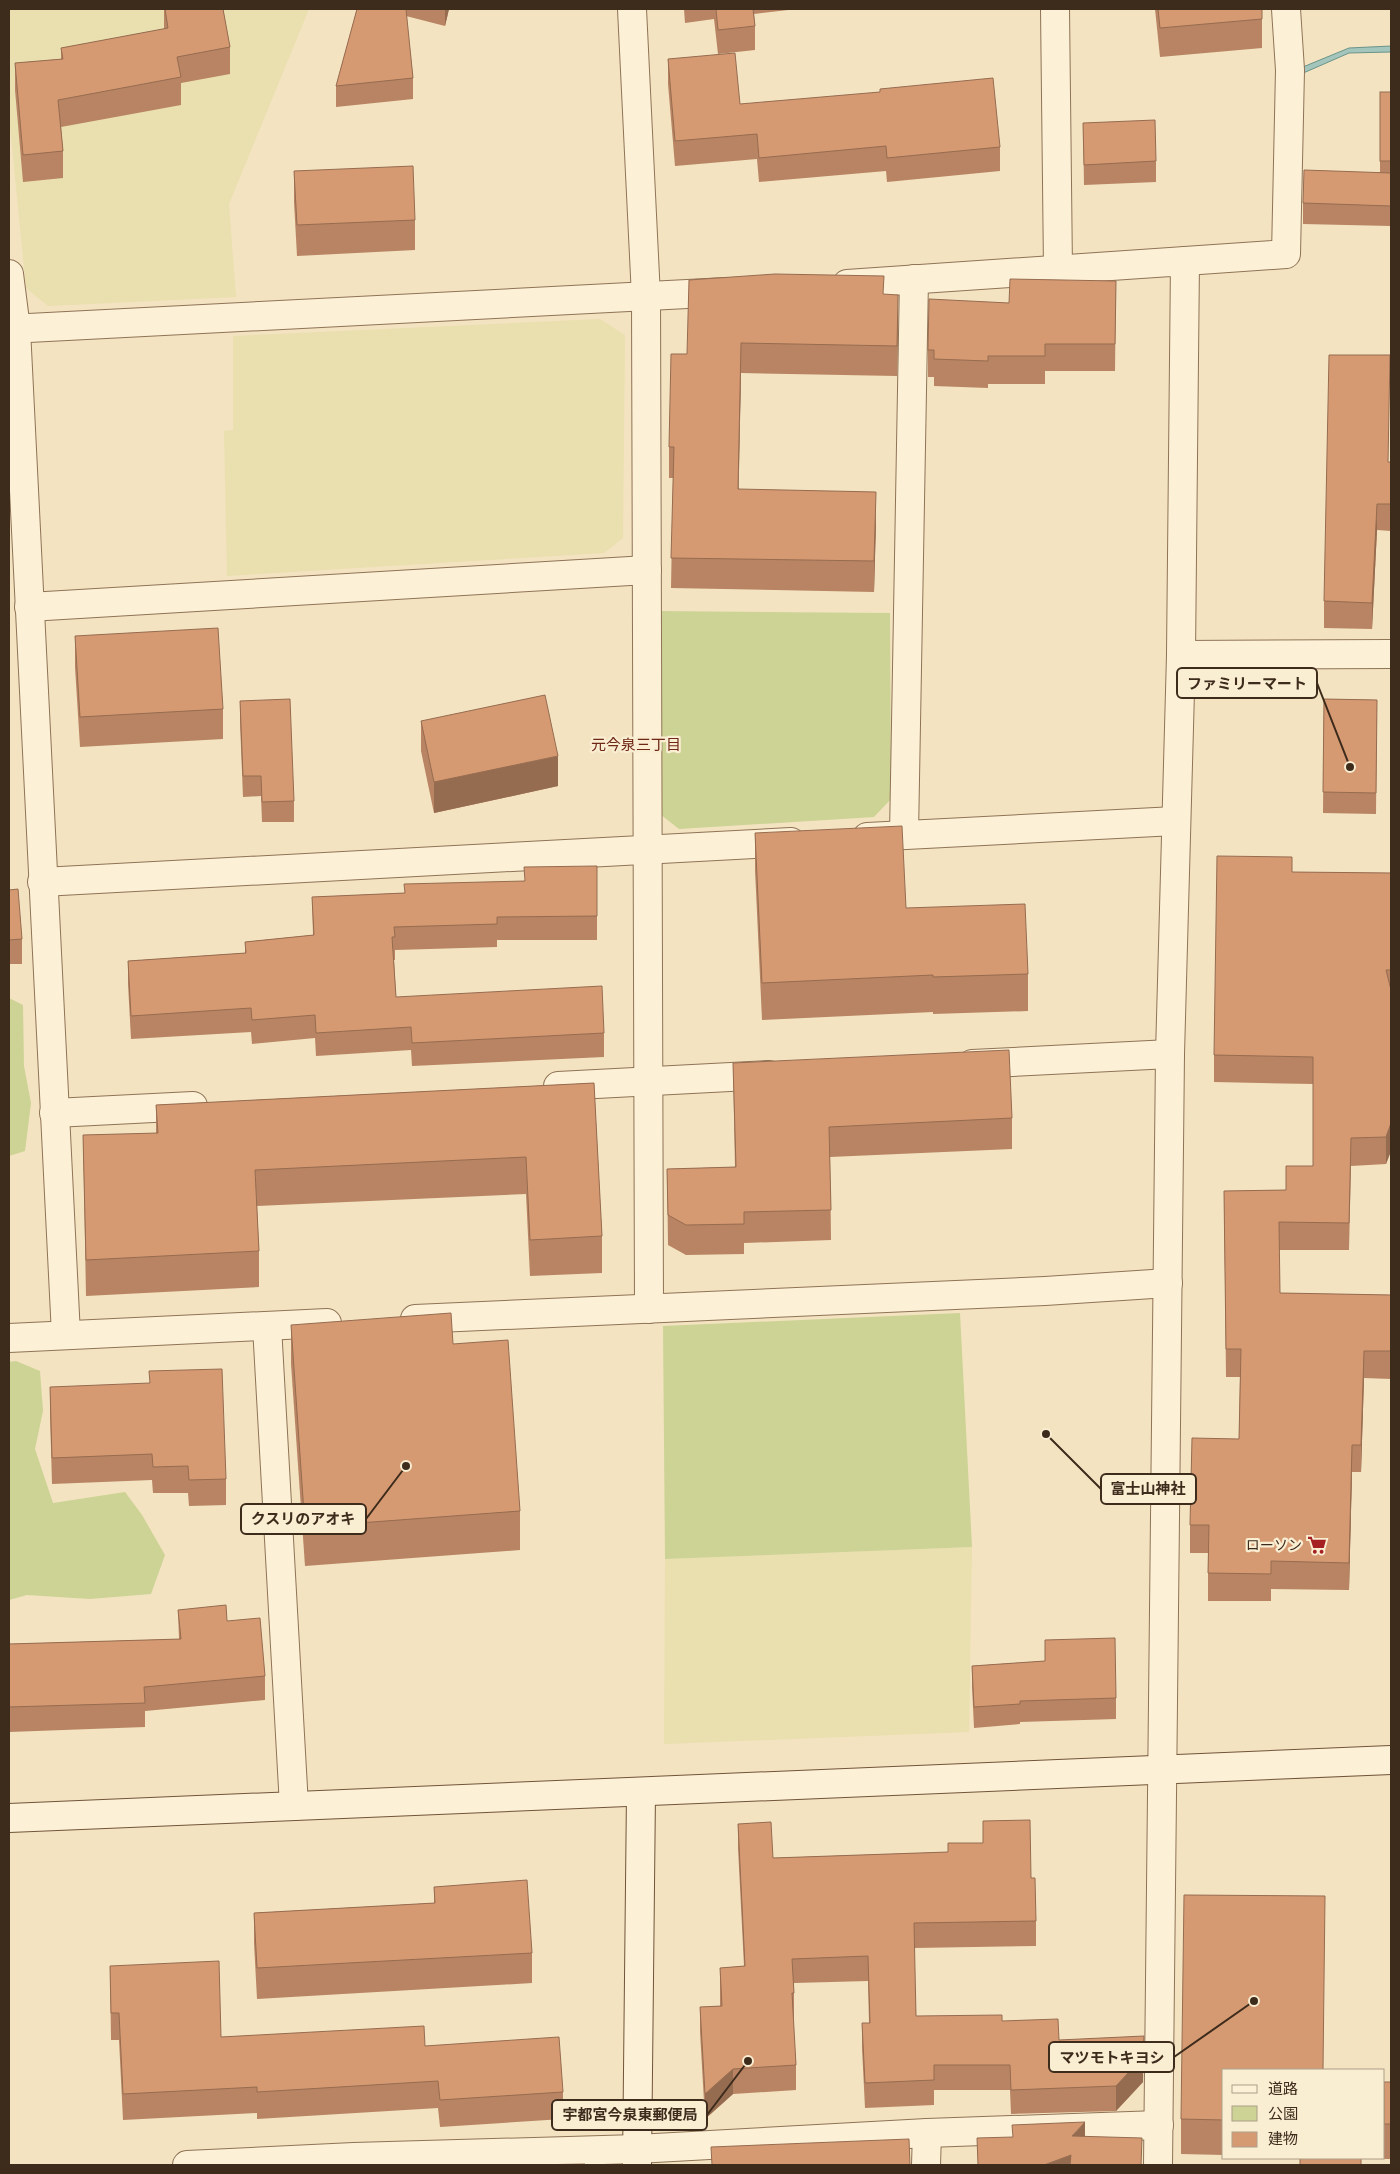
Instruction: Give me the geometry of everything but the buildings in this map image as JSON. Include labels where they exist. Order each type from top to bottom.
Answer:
[{"type":"street","points":[[632,9],[646,297],[649,1309]]},
{"type":"street","points":[[1055,9],[1058,269]]},
{"type":"street","points":[[825,285],[1286,254],[1290,70],[1286,9]]},
{"type":"street","points":[[1158,2165],[1164,1770],[1170,1054],[1180,655],[1186,262]]},
{"type":"street","points":[[9,274],[29,607],[66,1335]]},
{"type":"street","points":[[904,835],[914,279]]},
{"type":"street","points":[[12,329],[756,290]]},
{"type":"street","points":[[29,607],[647,570]]},
{"type":"street","points":[[1180,655],[1391,654]]},
{"type":"street","points":[[844,839],[1175,821]]},
{"type":"street","points":[[42,882],[815,840]]},
{"type":"street","points":[[944,1066],[1170,1054]]},
{"type":"street","points":[[530,1087],[796,1073]]},
{"type":"street","points":[[54,1113],[213,1104]]},
{"type":"street","points":[[395,1320],[1045,1291],[1168,1283]]},
{"type":"street","points":[[9,1338],[356,1322]]},
{"type":"street","points":[[267,1326],[294,1806]]},
{"type":"street","points":[[9,1818],[1391,1760]]},
{"type":"street","points":[[637,2157],[641,1792]]},
{"type":"street","points":[[187,2165],[637,2157],[927,2133],[1159,2125]]},
{"type":"street","points":[[926,2165],[927,2133]]},
{"type":"shaded area","points":[[9,9],[309,9],[229,204],[236,297],[48,306],[26,288],[9,116]]},
{"type":"shaded area","points":[[600,319],[625,335],[623,538],[604,553],[227,576],[224,431],[233,430],[233,336]]},
{"type":"shaded area","points":[[972,1547],[969,1732],[664,1744],[665,1559]]},
{"type":"green space","points":[[655,611],[890,613],[891,799],[874,817],[679,829],[660,814]]},
{"type":"green space","points":[[9,998],[23,1005],[24,1066],[31,1103],[25,1151],[9,1156]]},
{"type":"green space","points":[[960,1313],[972,1547],[665,1559],[663,1326]]},
{"type":"green space","points":[[16,1361],[40,1371],[43,1411],[35,1449],[53,1503],[125,1492],[142,1515],[165,1555],[151,1594],[90,1599],[27,1595],[9,1600],[9,1362]]},
{"type":"water","points":[[1391,46],[1391,52],[1349,53],[1301,74],[1298,69],[1349,48]]},
{"type":"place","name":"ファミリーマート","points":[[1350,767]]},
{"type":"place","name":"富士山神社","points":[[1046,1434]]},
{"type":"place","name":"クスリのアオキ","points":[[406,1466]]},
{"type":"place","name":"ローソン","points":[[1317,1545]]},
{"type":"place","name":"マツモトキヨシ","points":[[1254,2001]]},
{"type":"place","name":"宇都宮今泉東郵便局","points":[[748,2061]]},
{"type":"district","name":"元今泉三丁目","points":[[636,745]]}]
